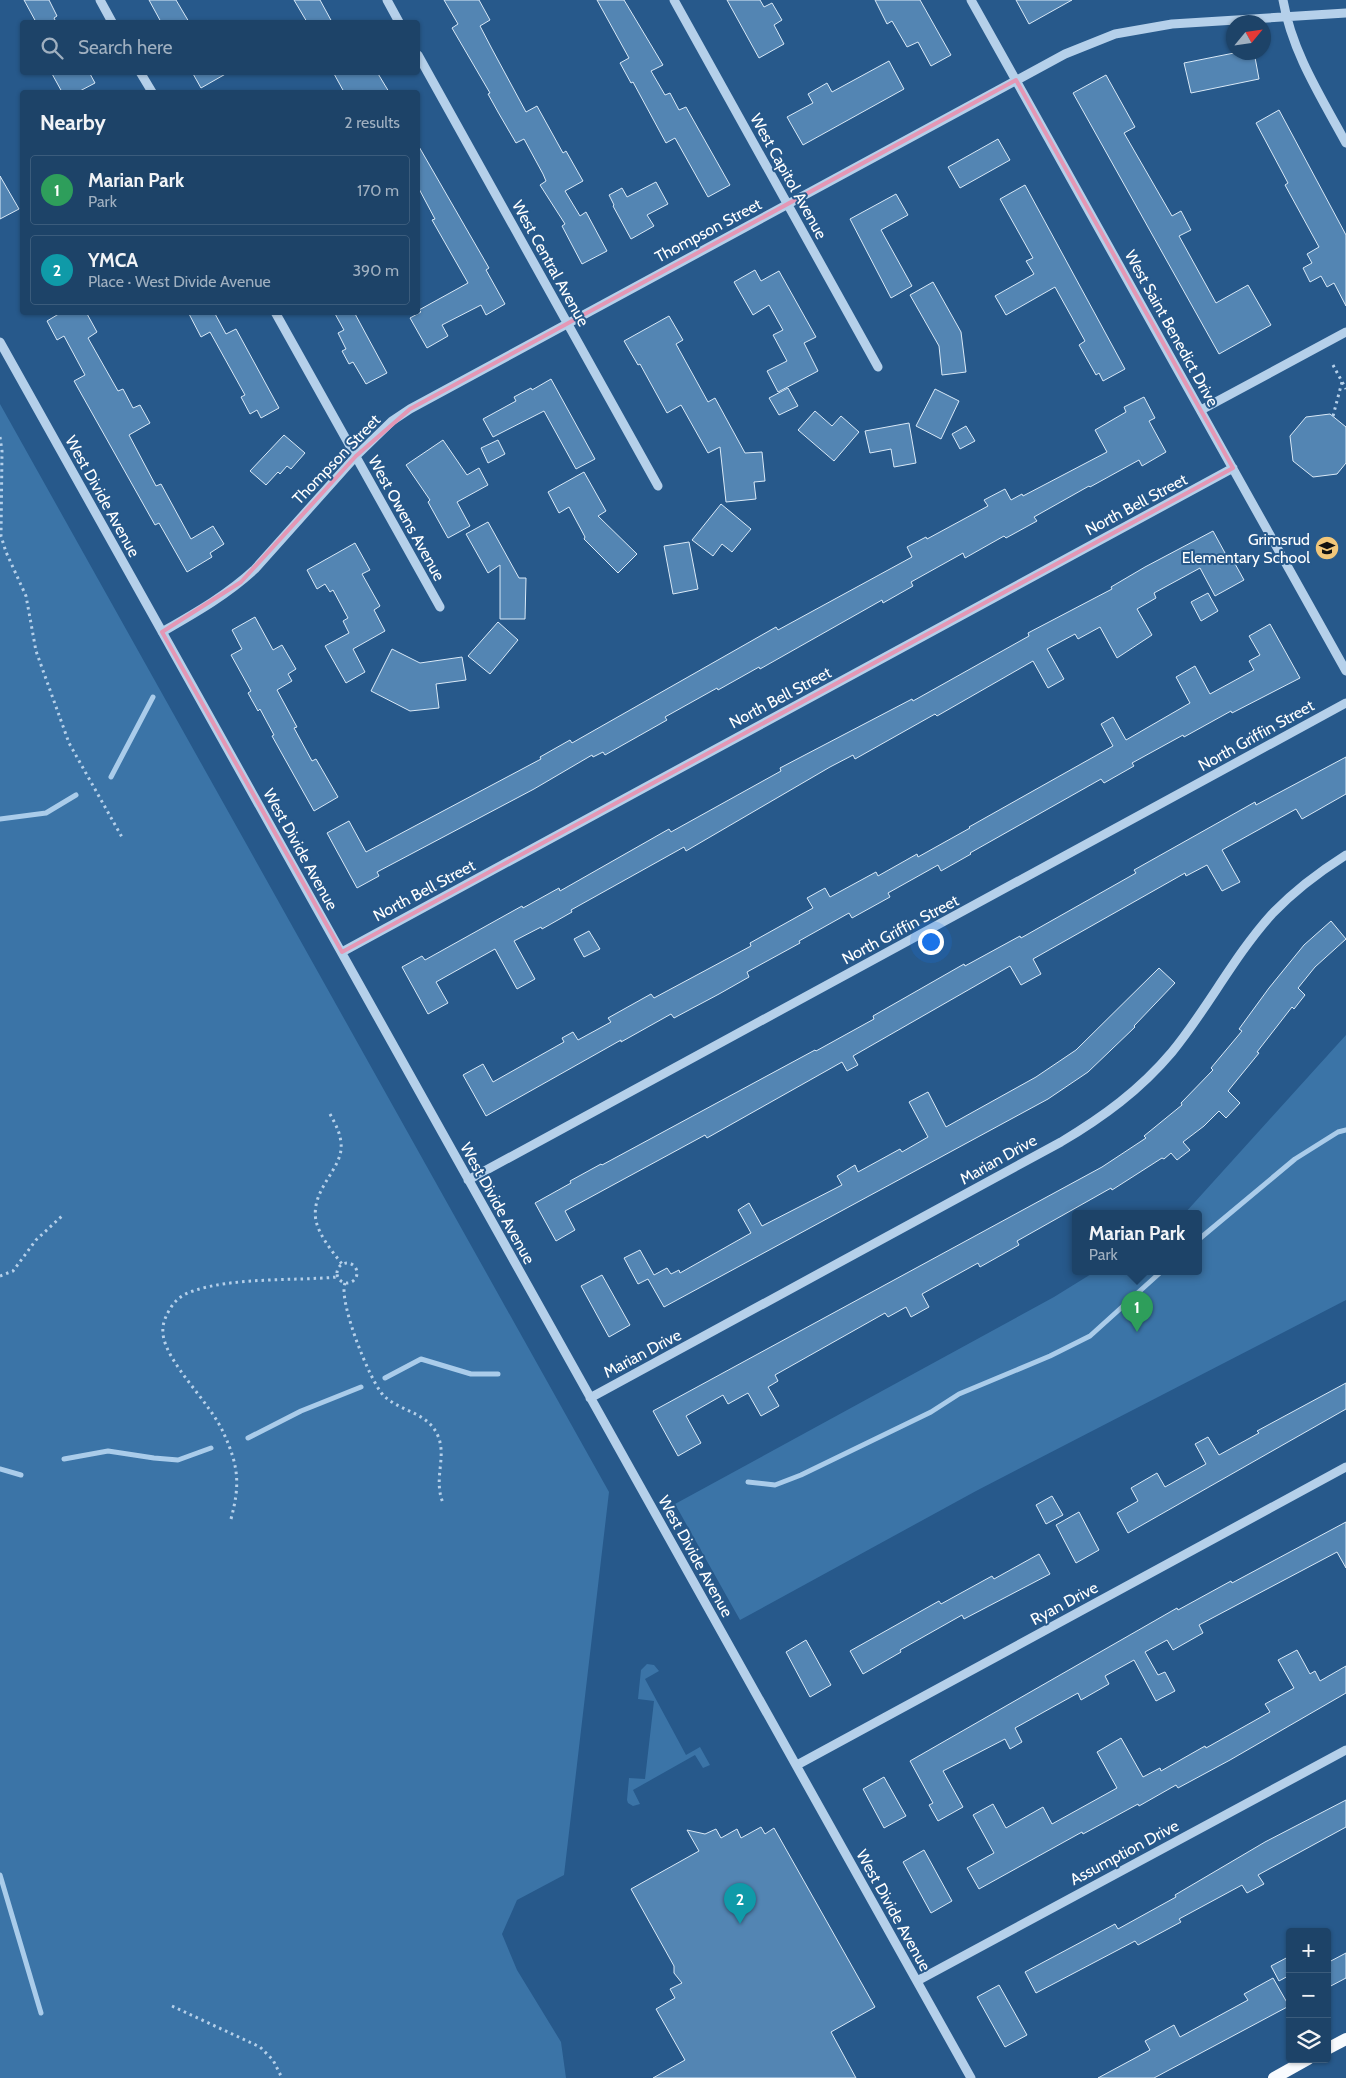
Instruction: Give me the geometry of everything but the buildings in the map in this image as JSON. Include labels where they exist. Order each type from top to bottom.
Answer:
[{"type":"main road","points":[[1331,2047],[1346,2039]]},
{"type":"main road","points":[[1274,2078],[1301,2063]]},
{"type":"street","points":[[100,0],[111,20]]},
{"type":"street","points":[[387,0],[399,20]]},
{"type":"street","name":"West Capitol Avenue","points":[[674,0],[878,367]]},
{"type":"street","name":"West Saint Benedict Drive","points":[[971,0],[1346,671]]},
{"type":"street","points":[[1283,0],[1286,17],[1307,71],[1346,143]]},
{"type":"street","name":"Thompson Street","points":[[162,632],[209,606],[241,582],[255,569],[356,456],[392,421],[418,404],[1065,54],[1115,34],[1172,24],[1346,13]]},
{"type":"street","name":"West Central Avenue","points":[[420,59],[658,486]]},
{"type":"street","points":[[142,75],[151,90]]},
{"type":"street","name":"West Owens Avenue","points":[[277,315],[440,607]]},
{"type":"street","points":[[1201,410],[1346,332]]},
{"type":"street","name":"West Divide Avenue","points":[[0,342],[971,2078]]},
{"type":"street","name":"North Bell Street","points":[[342,952],[1234,468]]},
{"type":"street","name":"North Griffin Street","points":[[468,1180],[1346,703]]},
{"type":"street","name":"Marian Drive","points":[[590,1398],[1061,1142],[1113,1109],[1135,1091],[1172,1051],[1246,947],[1273,913],[1310,879],[1346,855]]},
{"type":"street","name":"Ryan Drive","points":[[797,1765],[1346,1467]]},
{"type":"street","name":"Assumption Drive","points":[[917,1981],[1346,1750]]},
{"type":"path","points":[[1333,365],[1346,389]]},
{"type":"path","points":[[1333,416],[1342,382]]},
{"type":"path","points":[[0,437],[2,451],[1,536],[6,552],[26,596],[36,651],[69,743],[123,839]]},
{"type":"path","points":[[330,1114],[339,1133],[341,1149],[340,1156],[320,1192],[316,1212],[320,1231],[342,1264]]},
{"type":"path","points":[[0,1276],[13,1271],[36,1240],[63,1215]]},
{"type":"path","points":[[337,1276],[337,1269],[342,1264],[351,1264],[357,1271],[354,1280],[345,1283]]},
{"type":"path","points":[[232,1519],[238,1483],[233,1457],[212,1411],[168,1351],[163,1335],[166,1315],[181,1296],[202,1288],[238,1283],[337,1276],[345,1283]]},
{"type":"path","points":[[345,1283],[343,1294],[350,1320],[368,1368],[379,1389],[393,1403],[427,1421],[438,1436],[440,1457],[438,1484],[443,1503]]},
{"type":"path","points":[[172,2006],[260,2047],[273,2060],[282,2078]]},
{"type":"highlighted area","points":[[1016,80],[1233,468],[342,952],[162,632],[241,582],[356,456],[410,409]]},
{"type":"shaded area","points":[[0,404],[609,1492],[564,1875],[517,1900],[502,1934],[517,1970],[561,2042],[566,2078],[0,2078]]},
{"type":"shaded area","points":[[1346,1035],[1346,1300],[976,1491],[740,1620],[675,1504],[1054,1297],[1090,1275],[1202,1275],[1202,1210],[1188,1210]]},
{"type":"shaded area","points":[[647,1664],[654,1665],[659,1671],[645,1679],[686,1755],[700,1747],[710,1765],[703,1768],[695,1755],[633,1790],[640,1804],[633,1806],[627,1800],[629,1778],[645,1779],[654,1701],[638,1699],[641,1670]]},
{"type":"waterway","points":[[111,777],[153,697]]},
{"type":"waterway","points":[[0,819],[46,813],[76,795]]},
{"type":"waterway","points":[[1202,1237],[1295,1159],[1338,1132],[1346,1130]]},
{"type":"waterway","points":[[748,1482],[775,1485],[801,1475],[931,1412],[959,1394],[1050,1356],[1090,1336],[1158,1275]]},
{"type":"waterway","points":[[385,1378],[421,1359],[471,1374],[498,1374]]},
{"type":"waterway","points":[[248,1438],[301,1411],[361,1387]]},
{"type":"waterway","points":[[64,1459],[108,1451],[178,1460],[211,1448]]},
{"type":"waterway","points":[[0,1469],[21,1475]]},
{"type":"waterway","points":[[0,1875],[41,2013]]},
{"type":"place","name":"Grimsrud Elementary School","points":[[1327,548]]},
{"type":"place","name":"Marian Park","points":[[1137,1332]]},
{"type":"place","name":"YMCA","points":[[740,1924]]}]
